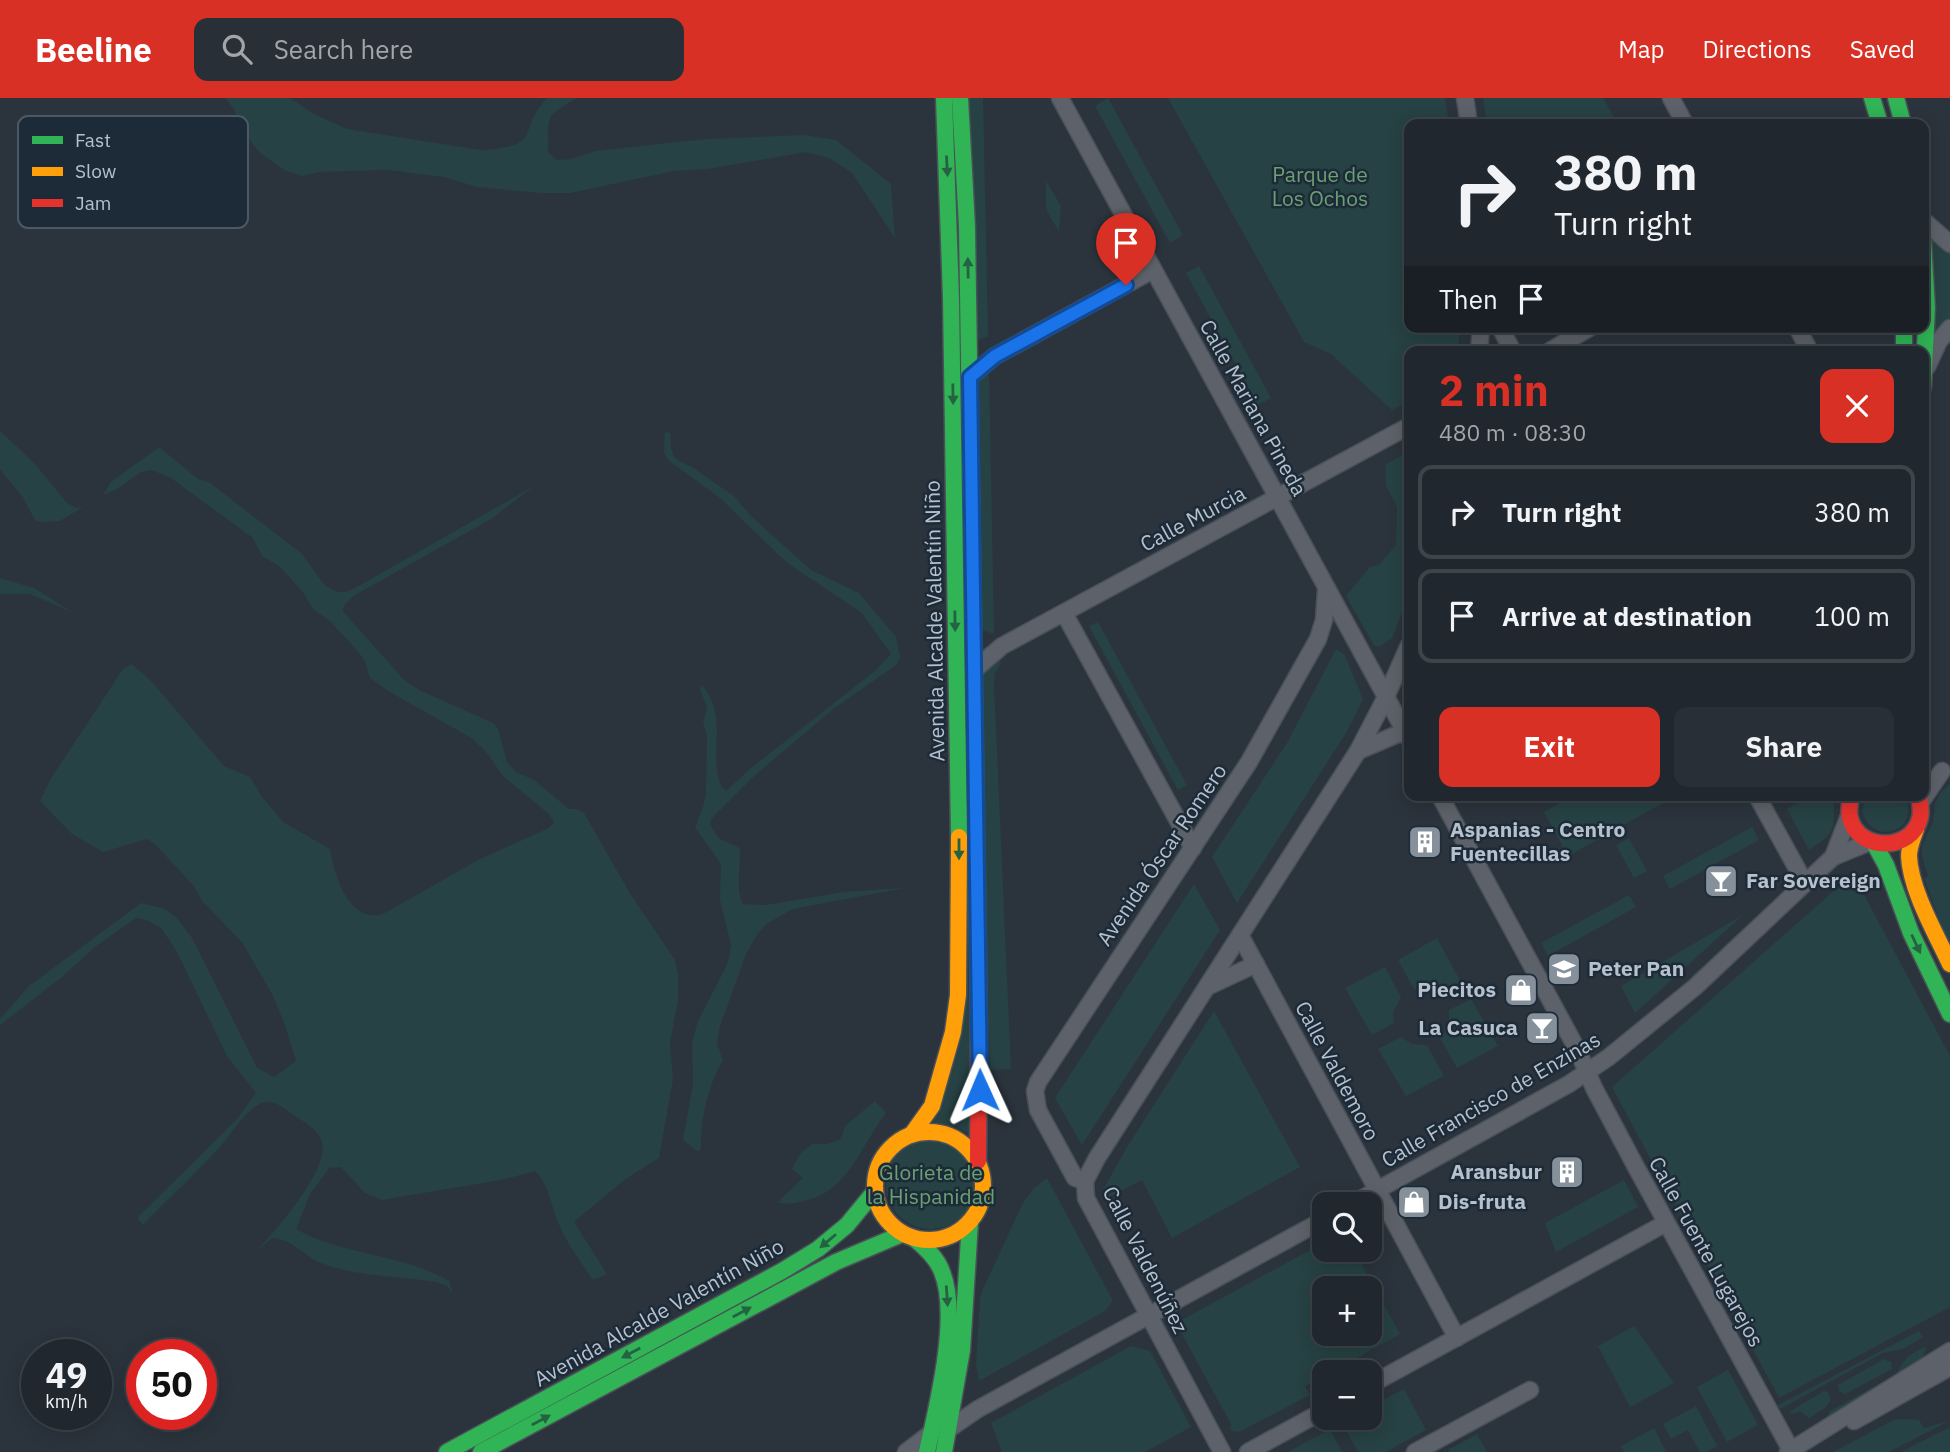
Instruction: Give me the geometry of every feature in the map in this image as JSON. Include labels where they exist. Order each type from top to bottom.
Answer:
[{"type":"main road","name":"Avenida Alcalde Valentín Niño","points":[[912,1134],[932,1105],[944,1070],[953,1032],[958,984],[959,827],[951,298],[944,98]]},
{"type":"main road","name":"Avenida Alcalde Valentín Niño","points":[[960,98],[965,169],[970,377],[980,1107],[978,1161]]},
{"type":"main road","points":[[1872,98],[1878,119]]},
{"type":"main road","points":[[1896,98],[1902,119]]},
{"type":"main road","points":[[1850,801],[1849,816],[1853,827],[1872,844],[1889,873],[1911,933],[1950,1014]]},
{"type":"main road","points":[[1920,801],[1921,816],[1909,853],[1910,866],[1934,931],[1950,964]]},
{"type":"main road","points":[[1872,844],[1894,845],[1906,839],[1916,829]]},
{"type":"main road","points":[[927,1452],[945,1348],[948,1289],[935,1257],[883,1216],[875,1191],[875,1177],[888,1151],[912,1134],[927,1132],[942,1133],[957,1139],[978,1161],[983,1178],[982,1196],[970,1222],[957,1386],[944,1452]]},
{"type":"main road","name":"Avenida Alcalde Valentín Niño","points":[[447,1452],[782,1272],[847,1225],[875,1191]]},
{"type":"main road","points":[[909,1236],[941,1239],[954,1235],[970,1222]]},
{"type":"main road","name":"Avenida Alcalde Valentín Niño","points":[[481,1452],[836,1262],[909,1236]]},
{"type":"street","name":"Calle Mariana Pineda","points":[[1060,98],[1404,730]]},
{"type":"street","points":[[1465,98],[1468,119]]},
{"type":"street","points":[[1671,98],[1682,119]]},
{"type":"street","points":[[1929,225],[1950,244]]},
{"type":"street","points":[[970,377],[995,356],[1153,270]]},
{"type":"street","points":[[1929,367],[1939,341],[1950,328]]},
{"type":"street","points":[[1558,346],[1581,333]]},
{"type":"street","points":[[969,337],[995,356]]},
{"type":"street","name":"Calle Murcia","points":[[973,671],[997,649],[1404,429]]},
{"type":"street","name":"Avenida Óscar Romero","points":[[1323,630],[1326,588]]},
{"type":"street","points":[[1065,613],[1193,848]]},
{"type":"street","name":"Avenida Óscar Romero","points":[[1035,1091],[1038,1082],[1249,762],[1323,630],[1340,613]]},
{"type":"street","points":[[1323,630],[1353,636]]},
{"type":"street","points":[[973,631],[997,649]]},
{"type":"street","points":[[1085,1181],[1097,1158],[1358,751],[1404,656]]},
{"type":"street","points":[[1358,751],[1404,736]]},
{"type":"street","points":[[1929,774],[1946,767]]},
{"type":"street","points":[[1929,788],[1946,767]]},
{"type":"street","points":[[1443,801],[1588,1072]]},
{"type":"street","points":[[1760,801],[1804,883]]},
{"type":"street","name":"Calle Francisco de Enzinas","points":[[1833,857],[1849,816]]},
{"type":"street","name":"Calle Francisco de Enzinas","points":[[1374,1192],[1588,1072],[1632,1041],[1695,987],[1833,857],[1872,844]]},
{"type":"street","name":"Calle Valdemoro","points":[[1240,935],[1457,1338]]},
{"type":"street","points":[[1206,987],[1256,964]]},
{"type":"street","name":"Calle Fuente Lugarejos","points":[[1588,1072],[1594,1088],[1789,1451]]},
{"type":"street","name":"Calle Valdenúñez","points":[[1035,1091],[1038,1110],[1075,1178],[1085,1181],[1086,1198],[1222,1452]]},
{"type":"street","points":[[1066,1162],[1097,1158]]},
{"type":"street","points":[[1382,1379],[1666,1223]]},
{"type":"street","points":[[949,1429],[975,1411],[1312,1226]]},
{"type":"street","points":[[1810,1440],[1824,1427],[1950,1351]]},
{"type":"street","points":[[1789,1451],[1837,1430],[1950,1367]]},
{"type":"street","points":[[957,1386],[960,1397],[975,1411]]},
{"type":"street","points":[[1415,1452],[1440,1446],[1530,1390]]},
{"type":"street","points":[[1248,1452],[1312,1417]]},
{"type":"street","points":[[906,1452],[931,1433]]},
{"type":"green space","points":[[225,98],[290,98],[312,113],[347,129],[481,150],[501,148],[522,141],[547,98],[577,98],[558,109],[550,119],[548,152],[557,160],[571,159],[596,151],[708,139],[804,135],[836,140],[891,184],[895,238],[852,173],[829,158],[806,152],[708,169],[674,171],[570,193],[477,187],[444,177],[387,170],[320,172],[302,176],[284,170],[259,152],[248,138],[248,116],[236,116]]},
{"type":"green space","points":[[967,98],[983,98],[988,336],[977,341]]},
{"type":"green space","points":[[1108,98],[1183,235],[1170,243],[1095,106]]},
{"type":"green space","name":"Parque de Los Ochos","points":[[1168,98],[1445,98],[1448,119],[1404,119],[1404,333],[1460,333],[1458,346],[1404,346],[1404,404],[1392,410],[1331,354],[1304,342]]},
{"type":"green space","points":[[1483,98],[1603,98],[1615,119],[1486,119]]},
{"type":"green space","points":[[1046,181],[1061,206],[1059,232],[1046,209]]},
{"type":"green space","points":[[1930,237],[1950,250],[1950,321],[1934,339]]},
{"type":"green space","points":[[1199,266],[1271,398],[1258,405],[1186,273]]},
{"type":"green space","points":[[989,369],[994,634],[982,630],[977,383],[983,372]]},
{"type":"green space","points":[[0,431],[35,464],[67,503],[76,508],[83,507],[60,521],[35,520],[22,496],[0,469]]},
{"type":"green space","points":[[665,432],[670,433],[674,457],[734,496],[751,516],[811,570],[859,593],[896,637],[900,657],[896,665],[832,710],[753,777],[712,818],[710,824],[718,838],[740,848],[739,885],[743,904],[766,905],[844,892],[904,888],[793,909],[768,923],[758,933],[746,954],[720,1026],[717,1044],[723,1060],[709,1092],[701,1150],[697,1151],[683,1140],[693,1084],[692,1043],[698,1021],[728,963],[731,945],[720,900],[721,864],[695,827],[706,794],[707,736],[703,722],[707,707],[700,690],[702,685],[711,698],[715,713],[717,770],[726,791],[751,768],[875,671],[891,654],[862,613],[786,562],[720,498],[668,460],[664,453]]},
{"type":"green space","points":[[159,447],[198,479],[210,483],[301,553],[323,583],[337,592],[355,588],[534,486],[491,519],[355,595],[342,610],[404,680],[419,690],[493,723],[498,729],[507,762],[516,772],[534,780],[569,809],[584,813],[629,892],[675,960],[678,1000],[670,1043],[673,1079],[659,1158],[624,1180],[574,1222],[607,1274],[593,1280],[565,1237],[547,1189],[535,1171],[501,1180],[382,1200],[365,1193],[341,1167],[329,1168],[310,1194],[296,1229],[333,1245],[392,1259],[431,1272],[449,1281],[453,1293],[447,1286],[436,1282],[335,1268],[279,1239],[272,1238],[258,1250],[289,1213],[312,1179],[323,1149],[320,1137],[314,1130],[271,1102],[252,1109],[219,1148],[143,1225],[137,1218],[237,1119],[256,1093],[227,1056],[176,950],[161,928],[147,920],[136,918],[96,946],[62,977],[0,1025],[0,1019],[29,986],[141,903],[165,909],[176,917],[192,938],[257,1068],[274,1077],[296,1061],[272,994],[242,942],[203,902],[193,885],[154,843],[147,839],[103,852],[72,834],[40,801],[50,780],[123,669],[132,664],[151,681],[224,766],[250,777],[262,797],[283,822],[330,849],[335,872],[346,896],[362,913],[385,913],[478,860],[549,828],[554,822],[549,814],[503,776],[473,739],[370,678],[364,659],[330,621],[314,610],[302,591],[279,566],[262,556],[253,538],[171,478],[152,470],[141,472],[119,488],[103,495],[111,482]]},
{"type":"green space","points":[[1404,454],[1404,608],[1392,638],[1379,647],[1374,645],[1346,596],[1370,567],[1379,565],[1396,545],[1397,507],[1386,485],[1386,464]]},
{"type":"green space","points":[[0,578],[34,588],[72,612],[30,594],[0,594]]},
{"type":"green space","points":[[1098,622],[1187,785],[1178,790],[1089,626]]},
{"type":"green space","points":[[1336,649],[1344,654],[1363,699],[1346,733],[1237,903],[1212,857],[1287,743]]},
{"type":"green space","points":[[999,656],[1001,664],[995,673],[994,684],[1011,1069],[990,1070],[981,674]]},
{"type":"green space","points":[[1950,784],[1950,948],[1924,878],[1928,876],[1922,846],[1933,822],[1935,803],[1941,792]]},
{"type":"green space","points":[[1563,801],[1663,803],[1568,856],[1544,812]]},
{"type":"green space","points":[[1801,801],[1835,801],[1834,822],[1830,834],[1809,850],[1787,809]]},
{"type":"green space","points":[[1865,801],[1906,801],[1908,808],[1907,818],[1901,826],[1894,831],[1885,832],[1868,823],[1862,811]]},
{"type":"green space","points":[[1752,827],[1759,840],[1670,889],[1663,876]]},
{"type":"green space","points":[[1629,838],[1647,871],[1634,878],[1616,845]]},
{"type":"green space","points":[[1853,874],[1950,1056],[1950,1307],[1779,1398],[1612,1087]]},
{"type":"green space","points":[[1194,884],[1220,930],[1082,1145],[1055,1098]]},
{"type":"green space","points":[[1629,895],[1636,907],[1548,956],[1541,943]]},
{"type":"green space","points":[[1743,915],[1635,1013],[1621,986]]},
{"type":"green space","points":[[1437,938],[1463,986],[1442,998],[1430,990],[1414,989],[1398,960]]},
{"type":"green space","points":[[967,950],[974,1137],[956,1126],[931,1122]]},
{"type":"green space","points":[[1385,967],[1401,998],[1393,1012],[1394,1023],[1372,1035],[1345,988]]},
{"type":"green space","points":[[1471,999],[1498,1046],[1457,1068],[1440,1038],[1449,1025],[1449,1010]]},
{"type":"green space","points":[[1214,1011],[1300,1167],[1172,1238],[1142,1180],[1107,1198],[1103,1190],[1127,1147]]},
{"type":"green space","points":[[1401,1037],[1412,1044],[1427,1045],[1444,1076],[1406,1096],[1378,1049]]},
{"type":"green space","points":[[875,1101],[886,1113],[841,1180],[816,1197],[791,1204],[778,1202],[803,1178],[792,1169],[800,1154],[812,1144],[827,1144],[841,1139],[845,1126]]},
{"type":"green space","name":"Glorieta de la Hispanidad","points":[[931,1139],[948,1142],[963,1152],[973,1167],[976,1184],[973,1201],[963,1216],[948,1226],[931,1229],[914,1226],[899,1216],[889,1201],[886,1184],[889,1167],[899,1152],[914,1142]]},
{"type":"green space","points":[[1047,1178],[1113,1301],[1105,1311],[979,1381],[976,1365],[980,1297],[1023,1203],[1034,1188]]},
{"type":"green space","points":[[1624,1180],[1638,1207],[1556,1252],[1545,1223]]},
{"type":"green space","points":[[1312,1249],[1312,1262],[1361,1262],[1368,1276],[1312,1276],[1312,1346],[1379,1346],[1353,1360],[1312,1360],[1312,1382],[1305,1386],[1310,1395],[1239,1432],[1232,1431],[1232,1426],[1176,1323]]},
{"type":"green space","points":[[1382,1301],[1400,1334],[1382,1344]]},
{"type":"green space","points":[[1634,1326],[1674,1383],[1630,1407],[1598,1346]]},
{"type":"green space","points":[[1919,1331],[1923,1337],[1903,1349],[1883,1353],[1780,1409],[1778,1405]]},
{"type":"green space","points":[[1131,1346],[1150,1351],[1191,1427],[1145,1452],[1002,1452],[991,1423]]},
{"type":"green space","points":[[1926,1346],[1922,1362],[1827,1419],[1830,1411],[1895,1375],[1908,1356]]},
{"type":"green space","points":[[1884,1359],[1891,1362],[1892,1369],[1845,1394],[1839,1391],[1838,1385]]},
{"type":"green space","points":[[1728,1370],[1758,1425],[1727,1442],[1697,1387]]},
{"type":"green space","points":[[1404,1389],[1426,1430],[1386,1452],[1358,1452],[1346,1430],[1382,1430],[1382,1401]]},
{"type":"green space","points":[[1824,1391],[1828,1392],[1831,1400],[1825,1408],[1809,1418],[1800,1411],[1793,1414],[1789,1412]]},
{"type":"green space","points":[[1696,1406],[1717,1446],[1707,1452],[1700,1452],[1688,1430],[1671,1439],[1663,1424]]},
{"type":"green space","points":[[1894,1420],[1919,1420],[1924,1428],[1949,1421],[1889,1452],[1833,1452]]},
{"type":"green space","points":[[1950,1427],[1950,1452],[1901,1452]]},
{"type":"green space","points":[[1654,1428],[1666,1452],[1624,1452],[1621,1446]]},
{"type":"green space","points":[[1331,1430],[1342,1452],[1288,1452]]},
{"type":"green space","points":[[1477,1434],[1487,1452],[1448,1450]]},
{"type":"traffic: fast","points":[[944,98],[951,298],[959,837]]},
{"type":"traffic: fast","points":[[960,98],[967,227],[979,1021]]},
{"type":"traffic: fast","points":[[1872,98],[1878,119]]},
{"type":"traffic: fast","points":[[1896,98],[1902,119]]},
{"type":"traffic: fast","points":[[1904,333],[1904,346]]},
{"type":"traffic: fast","points":[[1925,346],[1926,333]]},
{"type":"traffic: fast","points":[[1875,845],[1886,865],[1911,933],[1950,1014]]},
{"type":"traffic: fast","points":[[447,1452],[782,1271],[818,1249],[847,1225],[875,1191]]},
{"type":"traffic: fast","points":[[944,1452],[962,1350],[970,1222]]},
{"type":"traffic: fast","points":[[481,1452],[836,1262],[902,1234]]},
{"type":"traffic: fast","points":[[915,1239],[940,1267],[947,1290],[949,1312],[945,1361],[927,1452]]},
{"type":"traffic: slow","points":[[1916,829],[1910,846],[1910,869],[1925,911],[1950,964]]},
{"type":"traffic: slow","points":[[912,1134],[932,1106],[953,1032],[958,995],[959,837]]},
{"type":"traffic: slow","points":[[929,1132],[950,1136],[967,1148],[979,1165],[983,1186],[979,1207],[967,1224],[950,1236],[929,1240],[908,1236],[891,1224],[879,1207],[875,1186],[879,1165],[891,1148],[908,1136],[929,1132]]},
{"type":"traffic: jam","points":[[1850,801],[1849,816],[1855,829],[1863,837],[1885,844],[1907,837],[1915,829],[1921,816],[1920,801]]},
{"type":"traffic: jam","points":[[978,1161],[979,1021]]},
{"type":"place","name":"Aspanias - Centro Fuentecillas","points":[[1425,842]]},
{"type":"place","name":"Far Sovereign","points":[[1721,881]]},
{"type":"place","name":"Peter Pan","points":[[1564,969]]},
{"type":"place","name":"Piecitos","points":[[1521,990]]},
{"type":"place","name":"La Casuca","points":[[1542,1028]]},
{"type":"place","name":"Aransbur","points":[[1567,1172]]},
{"type":"place","name":"Dis-fruta","points":[[1414,1202]]},
{"type":"route","points":[[980,1090],[970,377],[995,356],[1126,285]]}]
